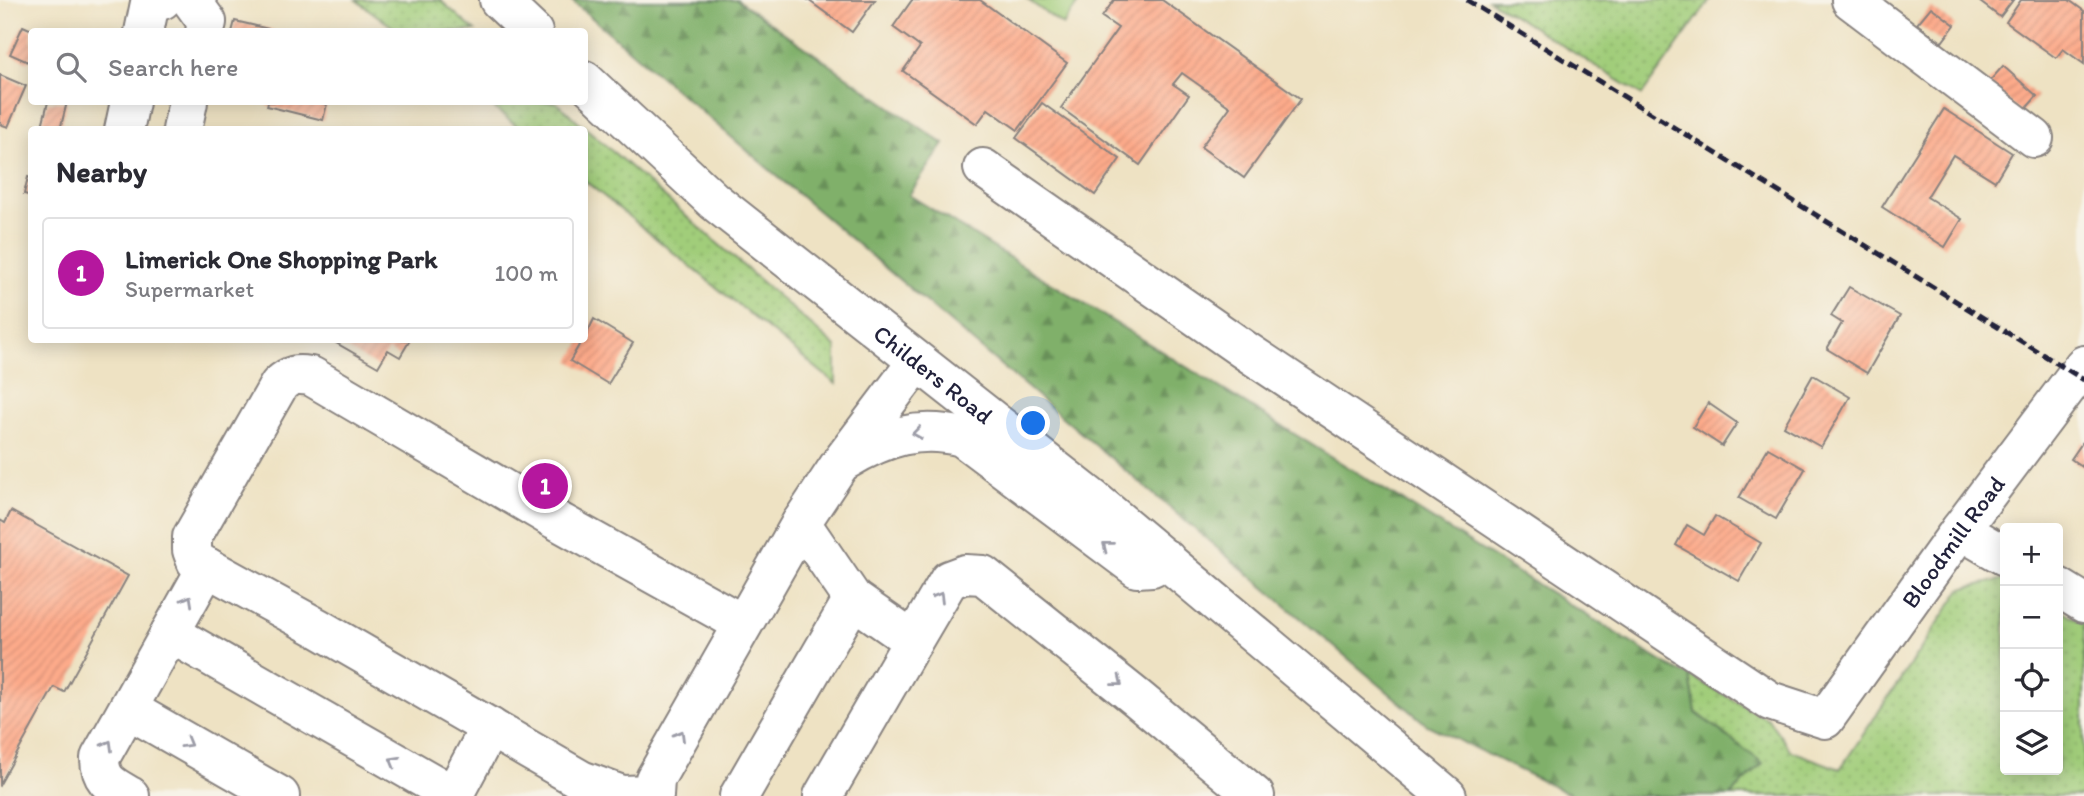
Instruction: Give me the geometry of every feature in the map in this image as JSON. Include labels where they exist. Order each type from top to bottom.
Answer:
[{"type":"main road","points":[[145,28],[150,3],[162,0]]},
{"type":"main road","points":[[191,0],[207,22],[206,28]]},
{"type":"main road","points":[[499,0],[529,28]]},
{"type":"main road","points":[[1851,0],[2034,138]]},
{"type":"main road","name":"Childers Road","points":[[588,84],[714,201],[1166,559],[1447,796]]},
{"type":"main road","points":[[125,126],[129,105]]},
{"type":"main road","points":[[183,126],[187,105]]},
{"type":"main road","name":"Bloodmill Road","points":[[983,168],[1243,349],[1770,701],[1825,719],[1960,530],[2084,365]]},
{"type":"main road","points":[[743,624],[556,520],[311,376],[288,376],[279,385],[192,537],[192,550],[196,561],[581,780],[622,795],[654,795],[654,779],[801,523],[917,362]]},
{"type":"main road","points":[[841,464],[865,448],[891,438],[942,432],[962,437],[1137,568],[1152,567],[1166,559]]},
{"type":"main road","points":[[801,523],[853,599],[913,641]]},
{"type":"main road","points":[[1960,530],[2000,553]]},
{"type":"main road","points":[[130,796],[104,779],[100,770],[100,758],[207,567]]},
{"type":"main road","points":[[823,796],[949,580],[965,574],[983,575],[1255,796]]},
{"type":"main road","points":[[2063,590],[2084,603]]},
{"type":"main road","points":[[739,796],[853,599]]},
{"type":"main road","points":[[170,634],[453,796],[490,727]]},
{"type":"main road","points":[[128,709],[280,796]]},
{"type":"green space","points":[[356,0],[440,0],[472,28],[394,28]]},
{"type":"green space","points":[[571,0],[737,0],[944,144],[909,195],[1667,665],[1690,676],[1696,713],[1763,763],[1730,796],[1573,796],[1427,725]]},
{"type":"green space","points":[[1028,0],[1080,0],[1063,25]]},
{"type":"green space","points":[[1489,0],[1710,0],[1642,95]]},
{"type":"green space","points":[[490,105],[559,105],[583,126],[517,126]]},
{"type":"green space","points":[[588,130],[836,347],[836,384],[588,183]]},
{"type":"green space","points":[[2000,580],[2000,775],[2063,775],[2063,611],[2084,624],[2084,796],[1730,796],[1762,763],[1696,712],[1690,676],[1768,719],[1791,751],[1840,769],[1961,589]]},
{"type":"building","points":[[808,0],[875,0],[852,32]]},
{"type":"building","points":[[912,0],[980,0],[1067,63],[1018,130],[988,109],[977,124],[903,71],[920,47],[893,27]]},
{"type":"building","points":[[1114,0],[1162,0],[1301,99],[1244,178],[1201,147],[1230,107],[1182,73],[1173,84],[1189,95],[1140,165],[1061,108],[1118,28],[1102,17]]},
{"type":"building","points":[[2013,0],[2000,17],[1980,2]]},
{"type":"building","points":[[2021,0],[2069,0],[2084,11],[2084,64],[2063,49],[2056,58],[2006,22]]},
{"type":"building","points":[[1931,7],[1955,25],[1942,42],[1917,24]]},
{"type":"building","points":[[235,21],[265,28],[233,28]]},
{"type":"building","points":[[23,26],[28,28],[28,62],[10,54]]},
{"type":"building","points":[[2003,66],[2037,96],[2022,113],[1988,83]]},
{"type":"building","points":[[0,75],[26,86],[8,127],[0,124]]},
{"type":"building","points":[[1042,103],[1120,159],[1095,195],[1016,138]]},
{"type":"building","points":[[47,105],[66,105],[61,126],[42,126]]},
{"type":"building","points":[[267,105],[327,105],[323,120]]},
{"type":"building","points":[[1944,109],[2012,153],[1995,181],[1953,155],[1927,197],[1962,219],[1945,247],[1882,207]]},
{"type":"building","points":[[28,177],[28,195],[24,194]]},
{"type":"building","points":[[1849,287],[1900,316],[1867,373],[1827,349],[1842,323],[1831,316]]},
{"type":"building","points":[[594,319],[633,343],[608,384],[570,361],[580,343],[588,343],[588,332]]},
{"type":"building","points":[[336,343],[408,343],[400,357],[388,350],[378,367]]},
{"type":"building","points":[[1813,375],[1850,397],[1821,447],[1784,426]]},
{"type":"building","points":[[1708,403],[1737,423],[1722,446],[1693,427]]},
{"type":"building","points":[[2084,440],[2084,468],[2071,459]]},
{"type":"building","points":[[1768,448],[1805,469],[1776,519],[1739,498]]},
{"type":"building","points":[[11,511],[128,576],[64,692],[54,687],[0,784],[0,520],[5,523]]},
{"type":"building","points":[[1715,516],[1761,543],[1739,581],[1676,545],[1687,525],[1704,535]]},
{"type":"railway","points":[[1467,0],[2084,380]]},
{"type":"place","name":"Limerick One Shopping Park","points":[[545,486]]}]
